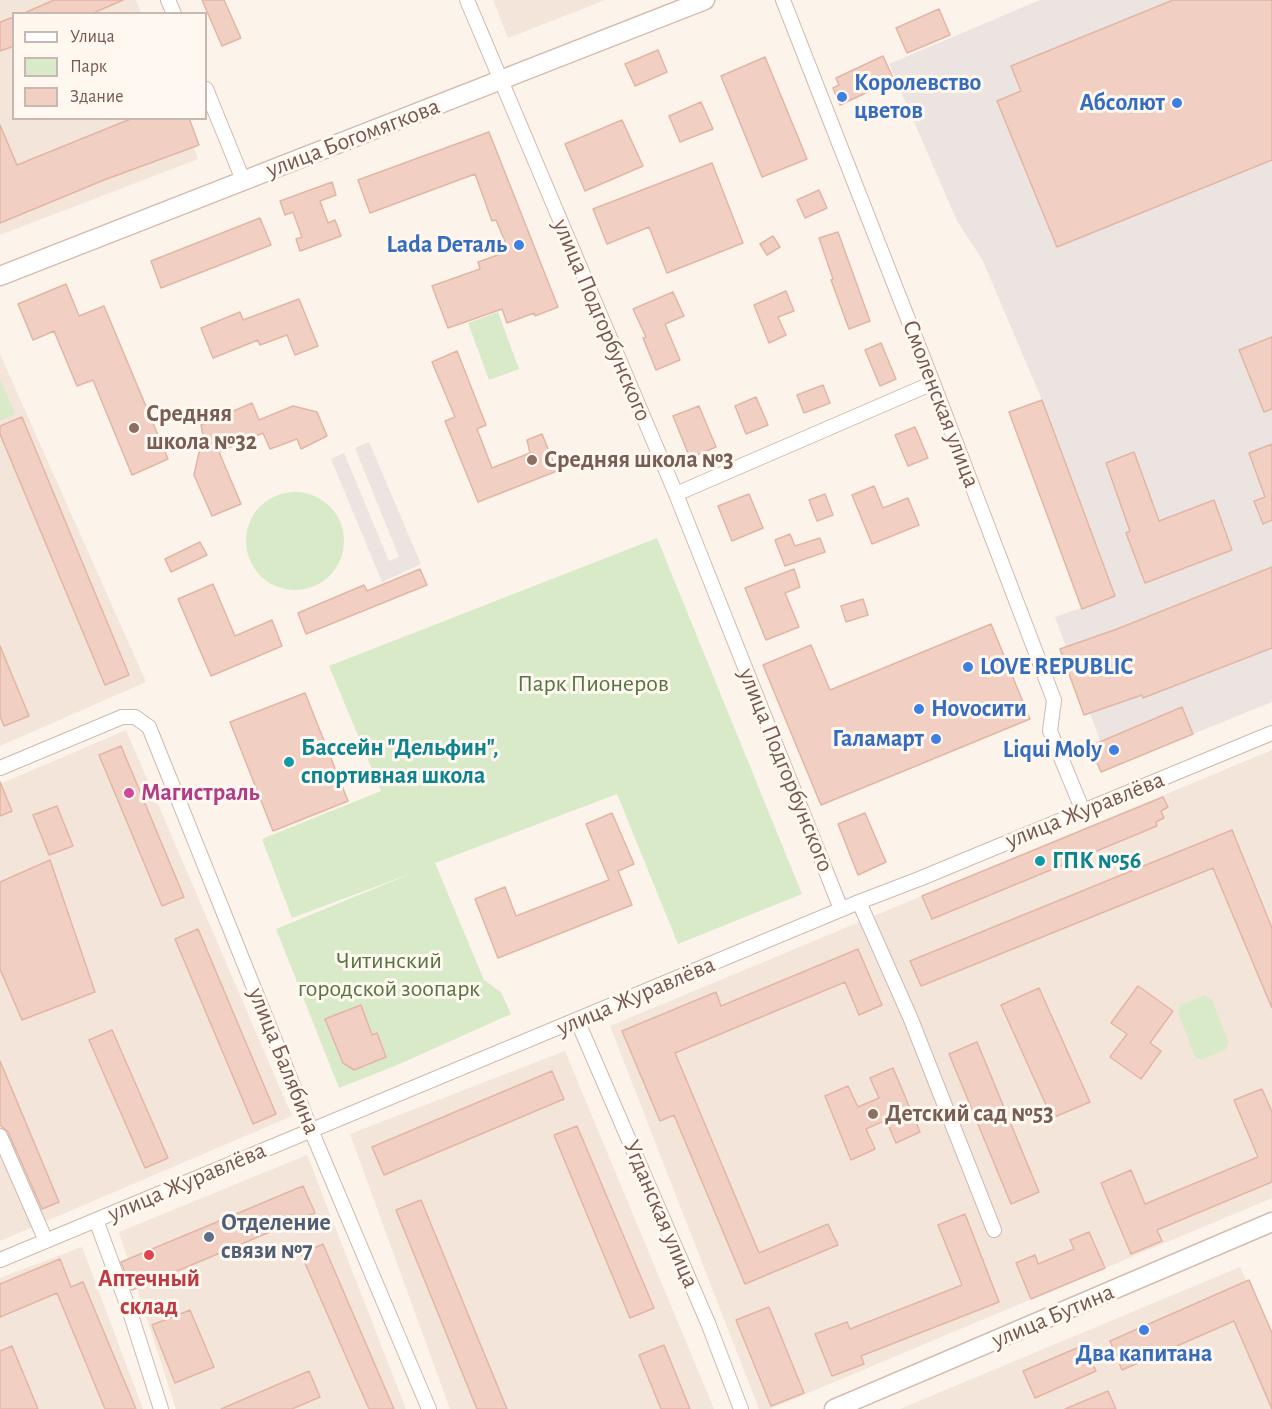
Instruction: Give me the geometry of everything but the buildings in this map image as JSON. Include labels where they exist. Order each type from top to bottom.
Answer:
[{"type":"main road","name":"улица Богомягкова","points":[[0,276],[705,0]]},
{"type":"main road","name":"улица Бутина","points":[[834,1409],[1270,1228]]},
{"type":"street","name":"улица Подгорбунского","points":[[467,0],[676,494],[841,909]]},
{"type":"street","name":"Смоленская улица","points":[[783,0],[810,64],[1054,700],[1050,731],[1083,811]]},
{"type":"street","points":[[207,91],[243,180]]},
{"type":"street","points":[[676,494],[933,383]]},
{"type":"street","name":"улица Балябина","points":[[0,768],[122,717],[135,717],[149,727],[312,1130],[429,1409]]},
{"type":"street","name":"улица Журавлёва","points":[[0,1260],[841,909],[920,879],[1272,733]]},
{"type":"street","points":[[859,902],[910,1017],[993,1230]]},
{"type":"street","name":"Угданская улица","points":[[577,1020],[708,1323],[741,1409]]},
{"type":"street","points":[[0,1136],[46,1241]]},
{"type":"street","points":[[96,1220],[161,1409]]},
{"type":"shaded area","points":[[0,0],[136,0],[141,12],[12,12],[12,120],[182,120],[198,159],[0,235]]},
{"type":"shaded area","points":[[493,0],[605,0],[508,38]]},
{"type":"shaded area","points":[[1040,0],[1272,0],[1272,702],[1193,734],[1181,707],[1100,741],[1055,617],[1115,596],[1042,400],[982,259],[957,221],[889,64]]},
{"type":"shaded area","points":[[0,354],[146,682],[0,746]]},
{"type":"shaded area","points":[[369,442],[421,564],[382,582],[331,459],[344,453],[389,561],[399,557],[355,448]]},
{"type":"shaded area","points":[[126,730],[292,1116],[0,1241],[0,784]]},
{"type":"shaded area","points":[[1272,750],[1272,1198],[770,1409],[759,1409],[610,1026]]},
{"type":"shaded area","points":[[565,1051],[714,1409],[450,1409],[350,1134]]},
{"type":"shaded area","points":[[307,1155],[406,1409],[176,1409],[119,1232]]},
{"type":"shaded area","points":[[82,1247],[143,1409],[0,1409],[0,1278]]},
{"type":"shaded area","points":[[1240,1267],[1272,1333],[1272,1409],[900,1409]]},
{"type":"green space","points":[[498,312],[519,369],[489,380],[468,323]]},
{"type":"green space","points":[[0,379],[15,414],[0,421]]},
{"type":"green space","points":[[295,492],[314,496],[330,506],[340,522],[344,541],[340,560],[330,576],[314,586],[295,590],[276,586],[260,576],[250,560],[246,541],[250,522],[260,506],[276,496]]},
{"type":"green space","name":"Парк Пионеров","points":[[657,538],[802,894],[678,944],[617,794],[435,863],[484,980],[501,992],[511,1014],[395,1066],[339,1088],[276,929],[415,872],[292,918],[262,839],[381,791],[329,666]]},
{"type":"green space","points":[[1205,995],[1212,1000],[1228,1041],[1226,1049],[1201,1060],[1195,1057],[1178,1012],[1180,1005]]},
{"type":"place","name":"Королевство цветов","points":[[842,97]]},
{"type":"place","name":"Абсолют","points":[[1177,103]]},
{"type":"place","name":"Lada Dеталь","points":[[519,245]]},
{"type":"place","name":"Средняя школа №32","points":[[134,428]]},
{"type":"place","name":"Средняя школа №3","points":[[532,460]]},
{"type":"place","name":"LOVE REPUBLIC","points":[[968,667]]},
{"type":"place","name":"Ноvосити","points":[[919,709]]},
{"type":"place","name":"Галамарт","points":[[936,739]]},
{"type":"place","name":"Liqui Moly","points":[[1114,750]]},
{"type":"place","name":"Бассейн \"Дельфин\", спортивная школа","points":[[289,762]]},
{"type":"place","name":"Магистраль","points":[[129,793]]},
{"type":"place","name":"ГПК №56","points":[[1040,861]]},
{"type":"place","name":"Детский сад №53","points":[[873,1114]]},
{"type":"place","name":"Отделение связи №7","points":[[209,1237]]},
{"type":"place","name":"Аптечный склад","points":[[149,1255]]},
{"type":"place","name":"Два капитана","points":[[1144,1330]]},
{"type":"park label","name":"Читинский городской зоопарк","points":[[389,975]]}]
